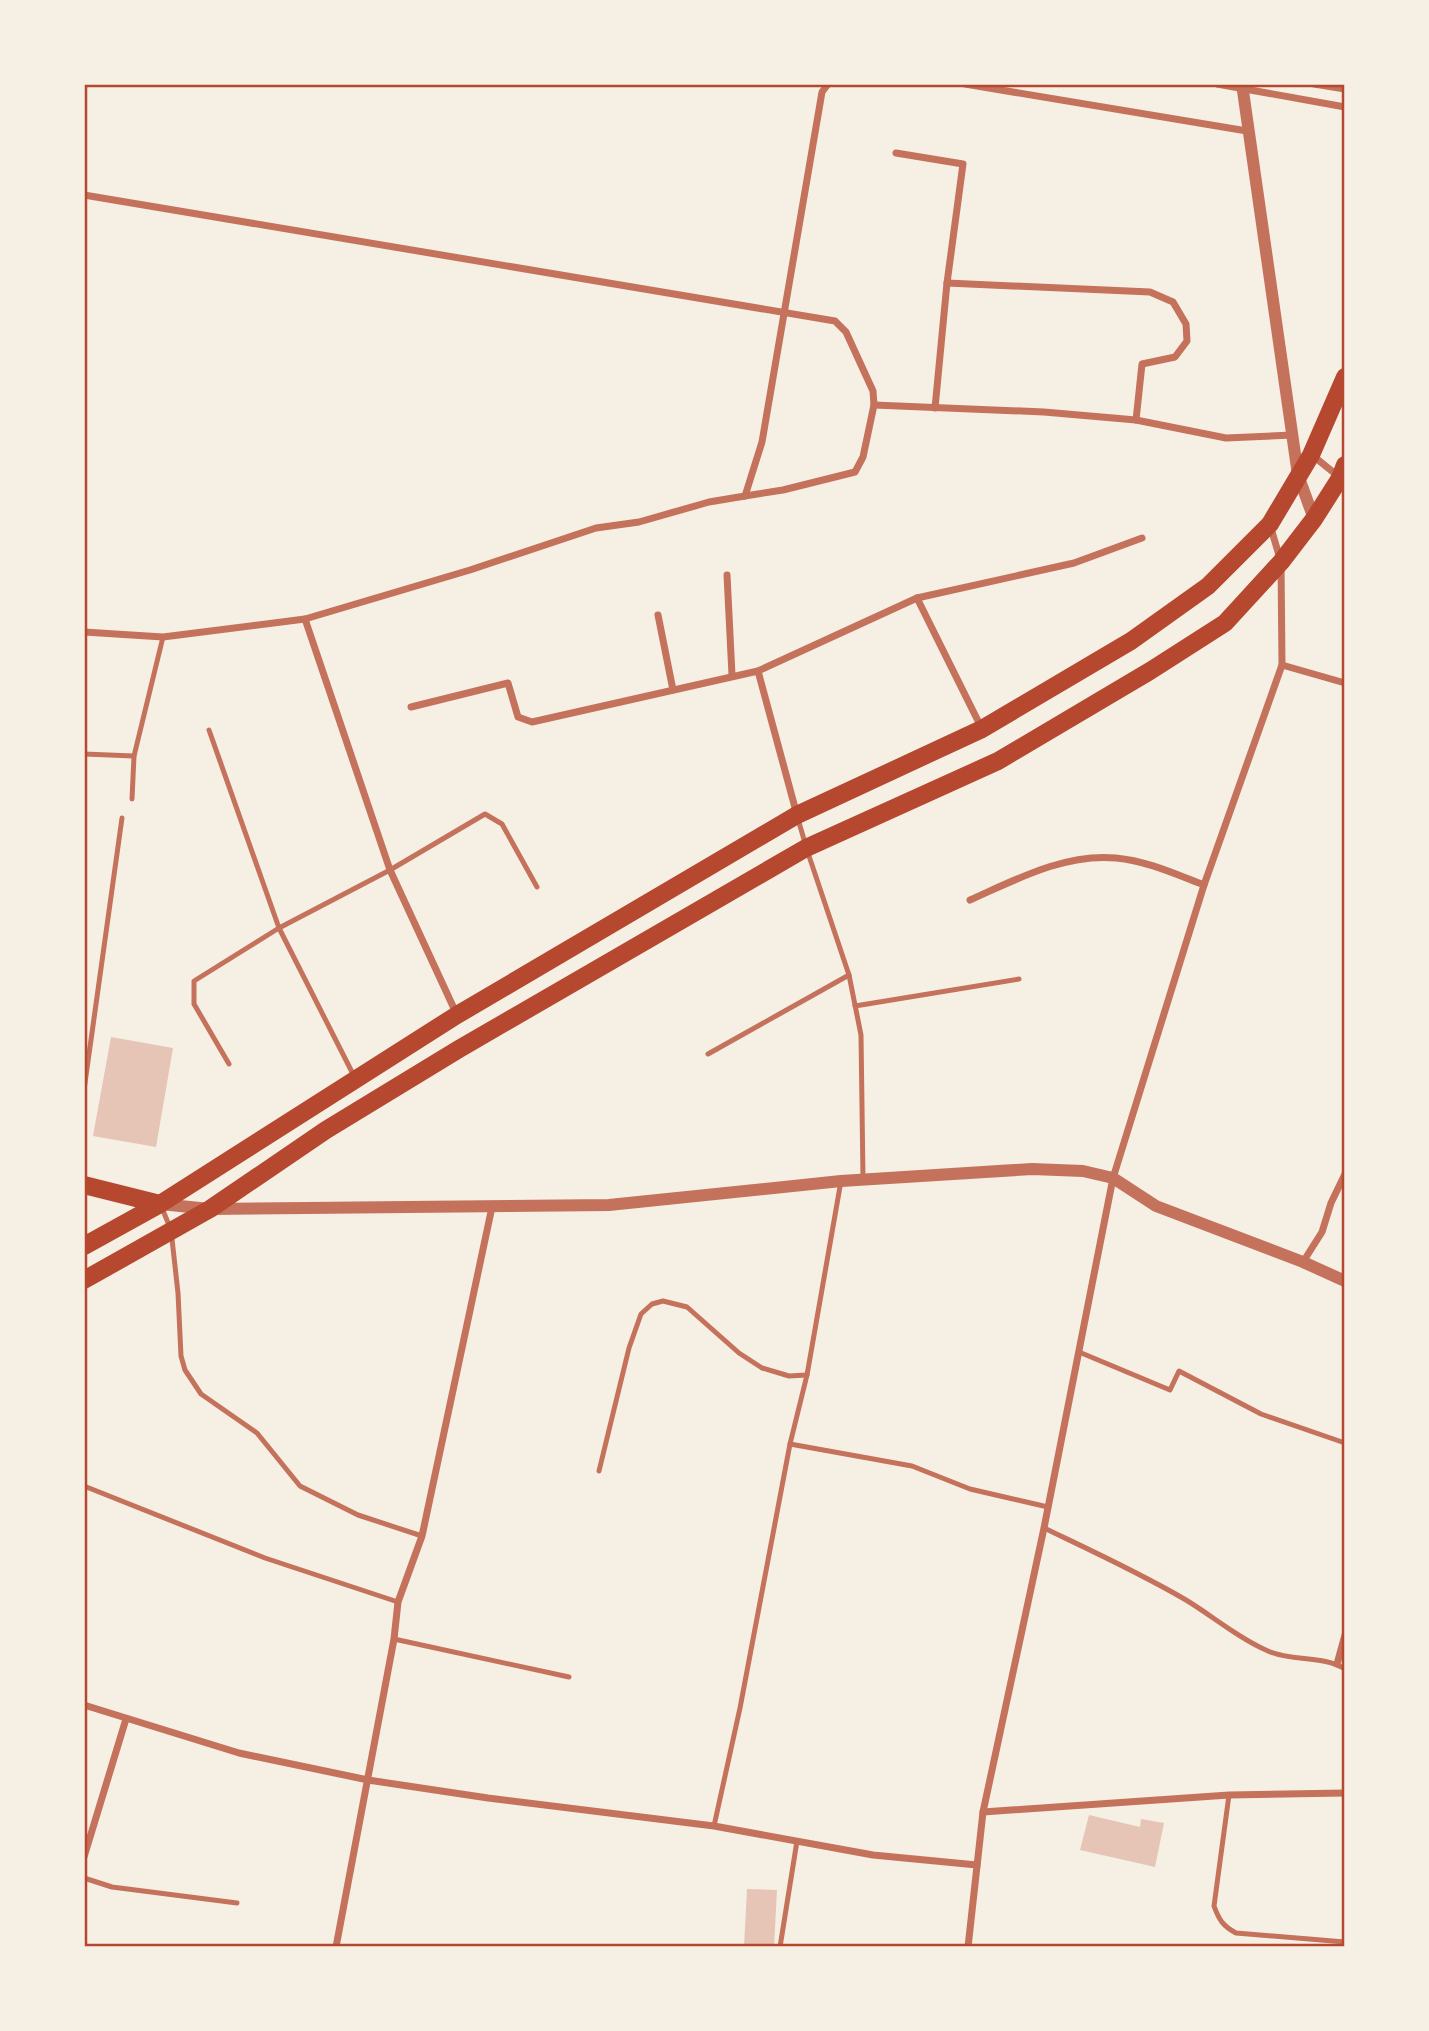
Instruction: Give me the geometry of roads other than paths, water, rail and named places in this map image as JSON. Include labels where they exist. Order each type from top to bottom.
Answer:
[{"type":"main road","points":[[84,1246],[160,1203],[457,1016],[797,815],[982,729],[1153,626],[1208,586],[1270,524],[1311,455],[1345,377]]},
{"type":"main road","points":[[84,1280],[210,1209],[337,1124],[460,1049],[806,848],[998,761],[1225,623],[1281,562],[1314,519],[1343,474]]},
{"type":"main road","points":[[84,1185],[160,1203]]},
{"type":"street","points":[[745,496],[762,442],[822,92],[828,84]]},
{"type":"street","points":[[965,84],[1247,131]]},
{"type":"street","points":[[1217,84],[1242,86],[1345,107]]},
{"type":"street","points":[[1314,84],[1345,89]]},
{"type":"street","points":[[1242,86],[1298,475],[1314,519]]},
{"type":"street","points":[[896,153],[963,164],[947,283],[935,408]]},
{"type":"street","points":[[84,195],[835,321],[846,332],[873,391],[874,405],[863,457],[855,472],[783,489],[709,502],[639,522],[596,528],[470,570],[305,619],[163,637],[84,632]]},
{"type":"street","points":[[947,283],[1150,292],[1173,302],[1186,324],[1186,341],[1175,357],[1142,363],[1136,420]]},
{"type":"street","points":[[874,405],[1044,412],[1136,420],[1226,438],[1292,435]]},
{"type":"street","points":[[1311,455],[1343,474]]},
{"type":"street","points":[[968,1947],[983,1812],[1044,1528],[1113,1178],[1204,885],[1282,665],[1281,562],[1270,524]]},
{"type":"street","points":[[411,707],[508,683],[518,717],[532,722],[758,671],[917,598],[1074,563],[1142,538]]},
{"type":"street","points":[[727,575],[732,675]]},
{"type":"street","points":[[917,598],[982,729]]},
{"type":"street","points":[[658,615],[673,690]]},
{"type":"street","points":[[305,619],[390,870],[457,1016]]},
{"type":"street","points":[[1282,665],[1345,683]]},
{"type":"street","points":[[758,671],[797,815]]},
{"type":"street","points":[[970,900],[1041,869],[1076,860],[1114,858],[1153,865],[1204,885]]},
{"type":"street","points":[[160,1203],[210,1209],[608,1205],[841,1181],[1032,1169],[1083,1171],[1113,1178],[1156,1206],[1303,1262],[1345,1281]]},
{"type":"street","points":[[1303,1262],[1322,1232],[1331,1203],[1345,1174]]},
{"type":"street","points":[[336,1947],[394,1639],[398,1602],[422,1536],[492,1207]]},
{"type":"street","points":[[1337,1664],[1345,1635]]},
{"type":"street","points":[[84,1705],[239,1753],[368,1780],[714,1826],[873,1855],[977,1865]]},
{"type":"street","points":[[84,1857],[126,1720]]},
{"type":"street","points":[[983,1812],[1229,1795],[1345,1793]]},
{"type":"lane","points":[[132,799],[134,756],[163,637]]},
{"type":"lane","points":[[209,730],[279,928],[356,1080]]},
{"type":"lane","points":[[84,754],[134,756]]},
{"type":"lane","points":[[229,1064],[194,1004],[194,981],[279,928],[390,870],[485,814],[502,824],[537,887]]},
{"type":"lane","points":[[797,815],[849,975],[861,1035],[863,1181]]},
{"type":"lane","points":[[84,1090],[122,818]]},
{"type":"lane","points":[[708,1054],[849,975]]},
{"type":"lane","points":[[855,1006],[1019,979]]},
{"type":"lane","points":[[714,1826],[740,1708],[790,1444],[807,1375],[841,1181]]},
{"type":"lane","points":[[160,1203],[172,1230],[184,1370],[201,1394],[257,1433],[300,1486],[358,1515],[422,1536]]},
{"type":"lane","points":[[598,1471],[629,1348],[641,1314],[652,1304],[663,1301],[687,1307],[739,1353],[762,1368],[789,1376],[807,1375]]},
{"type":"lane","points":[[1079,1352],[1170,1390],[1179,1371],[1261,1414],[1345,1443]]},
{"type":"lane","points":[[790,1444],[912,1466],[970,1489],[1048,1507]]},
{"type":"lane","points":[[84,1486],[265,1558],[398,1602]]},
{"type":"lane","points":[[1044,1528],[1126,1566],[1269,1652],[1337,1664],[1345,1669]]},
{"type":"lane","points":[[394,1639],[569,1677]]},
{"type":"lane","points":[[1229,1795],[1214,1906],[1225,1927],[1236,1933],[1345,1942]]},
{"type":"lane","points":[[779,1947],[797,1841]]},
{"type":"lane","points":[[84,1878],[112,1887],[237,1903]]}]
